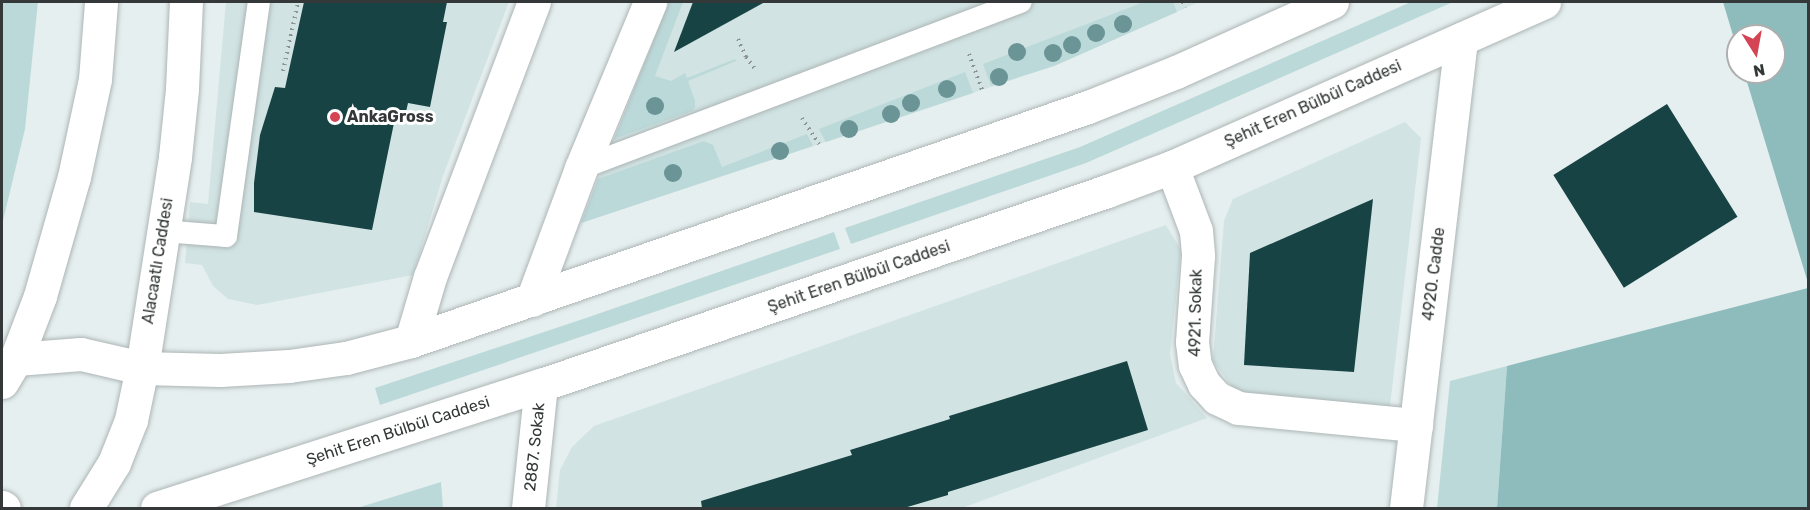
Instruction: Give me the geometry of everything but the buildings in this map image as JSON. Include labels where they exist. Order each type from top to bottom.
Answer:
[{"type":"main road","points":[[9,371],[40,296],[74,177],[95,79],[101,2]]},
{"type":"main road","name":"Alacaatlı Caddesi","points":[[86,508],[114,463],[131,420],[142,368],[175,157],[182,89],[186,2]]},
{"type":"main road","points":[[411,341],[430,277],[534,2]]},
{"type":"main road","points":[[532,300],[581,168],[650,2]]},
{"type":"main road","points":[[9,371],[81,354],[142,368],[220,370],[289,366],[346,358],[411,341],[1088,107],[1176,72],[1332,2]]},
{"type":"main road","name":"Şehit Eren Bülbül Caddesi","points":[[157,508],[541,385],[1107,192],[1172,167],[1544,2]]},
{"type":"main road","name":"4920. Cadde","points":[[1406,508],[1461,39]]},
{"type":"main road","name":"4921. Sokak","points":[[1172,167],[1196,231],[1198,256],[1192,342],[1195,365],[1204,384],[1217,398],[1238,408],[1416,425]]},
{"type":"main road","name":"2887. Sokak","points":[[528,508],[541,385]]},
{"type":"lane","points":[[162,231],[225,236],[259,2]]},
{"type":"lane","points":[[581,168],[1021,2]]},
{"type":"path","points":[[1183,2],[1185,8]]},
{"type":"path","points":[[738,39],[746,57]]},
{"type":"path","points":[[967,50],[982,90]]},
{"type":"path","points":[[813,131],[819,144]]},
{"type":"shaded area","points":[[2,2],[38,2],[25,129],[2,225]]},
{"type":"shaded area","points":[[226,2],[509,2],[443,176],[413,275],[257,305],[228,299],[213,286],[202,265],[185,263],[190,202],[208,204]]},
{"type":"shaded area","points":[[669,2],[1199,2],[1054,66],[581,223]]},
{"type":"shaded area","points":[[669,2],[683,2],[655,76],[671,81],[685,73],[687,78],[735,59],[736,61],[688,81],[695,101],[692,111],[614,139]]},
{"type":"shaded area","points":[[1144,2],[1173,2],[1177,12],[1054,66],[991,86],[983,64]]},
{"type":"shaded area","points":[[1411,2],[1453,2],[1086,163],[851,244],[845,228],[1080,147]]},
{"type":"shaded area","points":[[1723,2],[1808,2],[1808,283],[1748,84],[1786,84],[1786,24],[1730,24]]},
{"type":"shaded area","points":[[965,72],[973,93],[826,142],[819,129]]},
{"type":"shaded area","points":[[1405,122],[1421,138],[1390,406],[1237,393],[1213,361],[1224,221],[1233,199]]},
{"type":"shaded area","points":[[807,134],[813,146],[581,223],[598,179],[704,141],[713,145],[722,167]]},
{"type":"shaded area","points":[[1166,225],[1181,250],[1170,354],[1176,383],[1207,418],[962,508],[556,508],[560,470],[572,447],[594,426]]},
{"type":"shaded area","points":[[834,232],[840,249],[380,405],[375,388]]},
{"type":"shaded area","points":[[1808,288],[1808,508],[1497,508],[1507,366]]},
{"type":"shaded area","points":[[1507,366],[1497,508],[1437,508],[1450,381]]},
{"type":"shaded area","points":[[441,482],[443,508],[357,508]]},
{"type":"place","name":"AnkaGross","points":[[335,117]]}]
